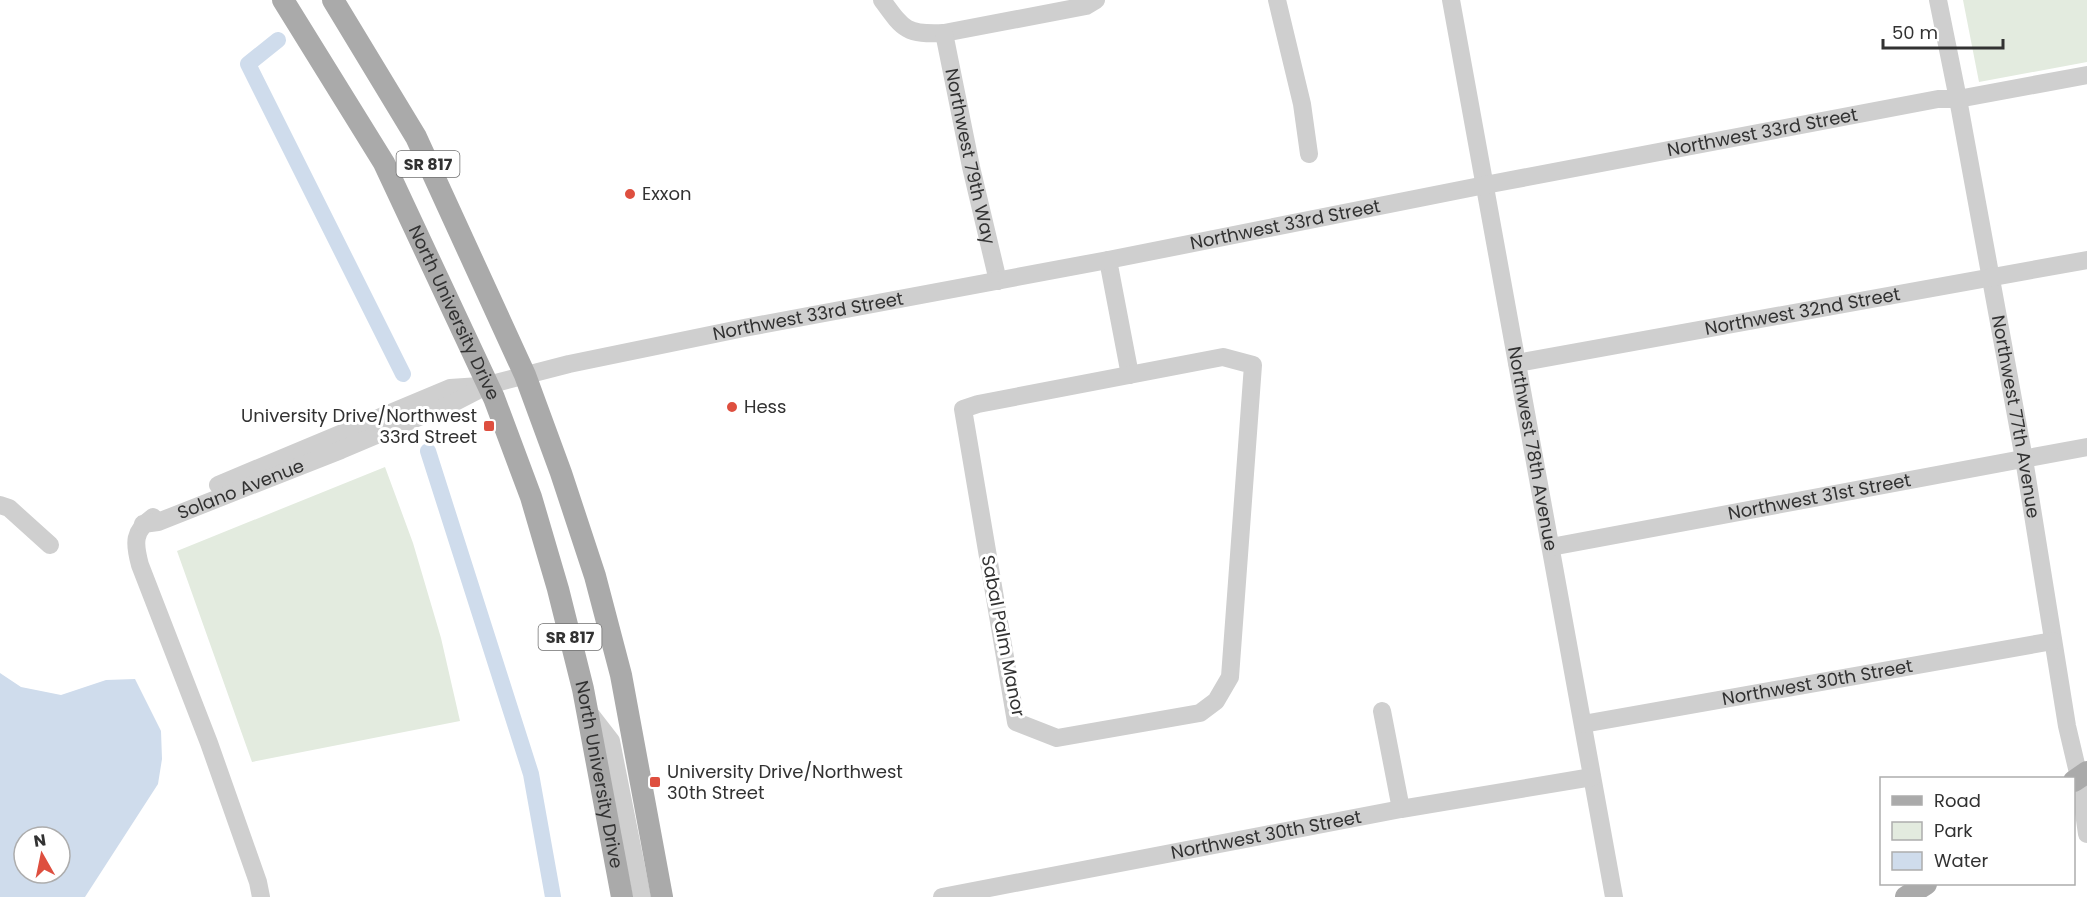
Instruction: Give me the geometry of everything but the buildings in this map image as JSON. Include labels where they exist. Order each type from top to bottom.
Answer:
[{"type":"main road","name":"North University Drive","points":[[283,0],[384,163],[488,385],[531,497],[555,579],[586,708],[622,897]]},
{"type":"main road","name":"North University Drive","points":[[333,0],[416,137],[525,375],[561,473],[595,576],[621,675],[662,897]]},
{"type":"main road","points":[[1906,897],[1924,885]]},
{"type":"street","points":[[882,0],[900,25],[920,34],[944,33],[1086,6],[1096,0]]},
{"type":"street","points":[[1277,0],[1302,104],[1309,154]]},
{"type":"street","name":"Northwest 78th Avenue","points":[[1451,0],[1614,897]]},
{"type":"street","name":"Northwest 77th Avenue","points":[[1938,0],[2024,459],[2067,726],[2080,777],[2087,834]]},
{"type":"street","name":"Northwest 79th Way","points":[[944,33],[971,167],[998,280]]},
{"type":"street","name":"Northwest 33rd Street","points":[[488,385],[744,327],[1108,260],[1938,99],[1958,99],[2087,75]]},
{"type":"street","points":[[1108,260],[1130,375]]},
{"type":"street","name":"Northwest 32nd Street","points":[[1517,363],[2087,260]]},
{"type":"street","name":"Sabal Palm Manor","points":[[1223,357],[1254,365],[1230,677],[1216,701],[1200,713],[1057,738],[1016,722],[963,409],[978,404],[1130,375],[1223,357]]},
{"type":"street","name":"Solano Avenue","points":[[261,897],[258,882],[209,743],[140,565],[136,549],[137,534],[143,524],[171,504],[450,388],[488,385]]},
{"type":"street","name":"Northwest 31st Street","points":[[1551,546],[2087,447]]},
{"type":"street","points":[[0,505],[9,508],[50,545]]},
{"type":"street","name":"Northwest 30th Street","points":[[1583,724],[2053,641]]},
{"type":"street","points":[[586,708],[611,741],[642,897]]},
{"type":"street","points":[[1383,711],[1401,809]]},
{"type":"street","name":"Northwest 30th Street","points":[[942,897],[1401,809],[1593,777]]},
{"type":"green space","points":[[1963,0],[2087,0],[2087,62],[1979,82]]},
{"type":"green space","points":[[385,467],[413,543],[441,638],[460,721],[252,762],[177,551]]},
{"type":"water","points":[[0,673],[21,687],[61,695],[106,680],[135,679],[161,731],[162,759],[158,784],[85,897],[0,897]]},
{"type":"waterway","points":[[278,40],[248,64],[403,374]]},
{"type":"waterway","points":[[428,451],[531,774],[553,897]]},
{"type":"place","name":"Exxon","points":[[630,194]]},
{"type":"place","name":"Hess","points":[[732,407]]},
{"type":"place","name":"University Drive/Northwest 33rd Street","points":[[489,426]]},
{"type":"place","name":"University Drive/Northwest 30th Street","points":[[655,782]]}]
